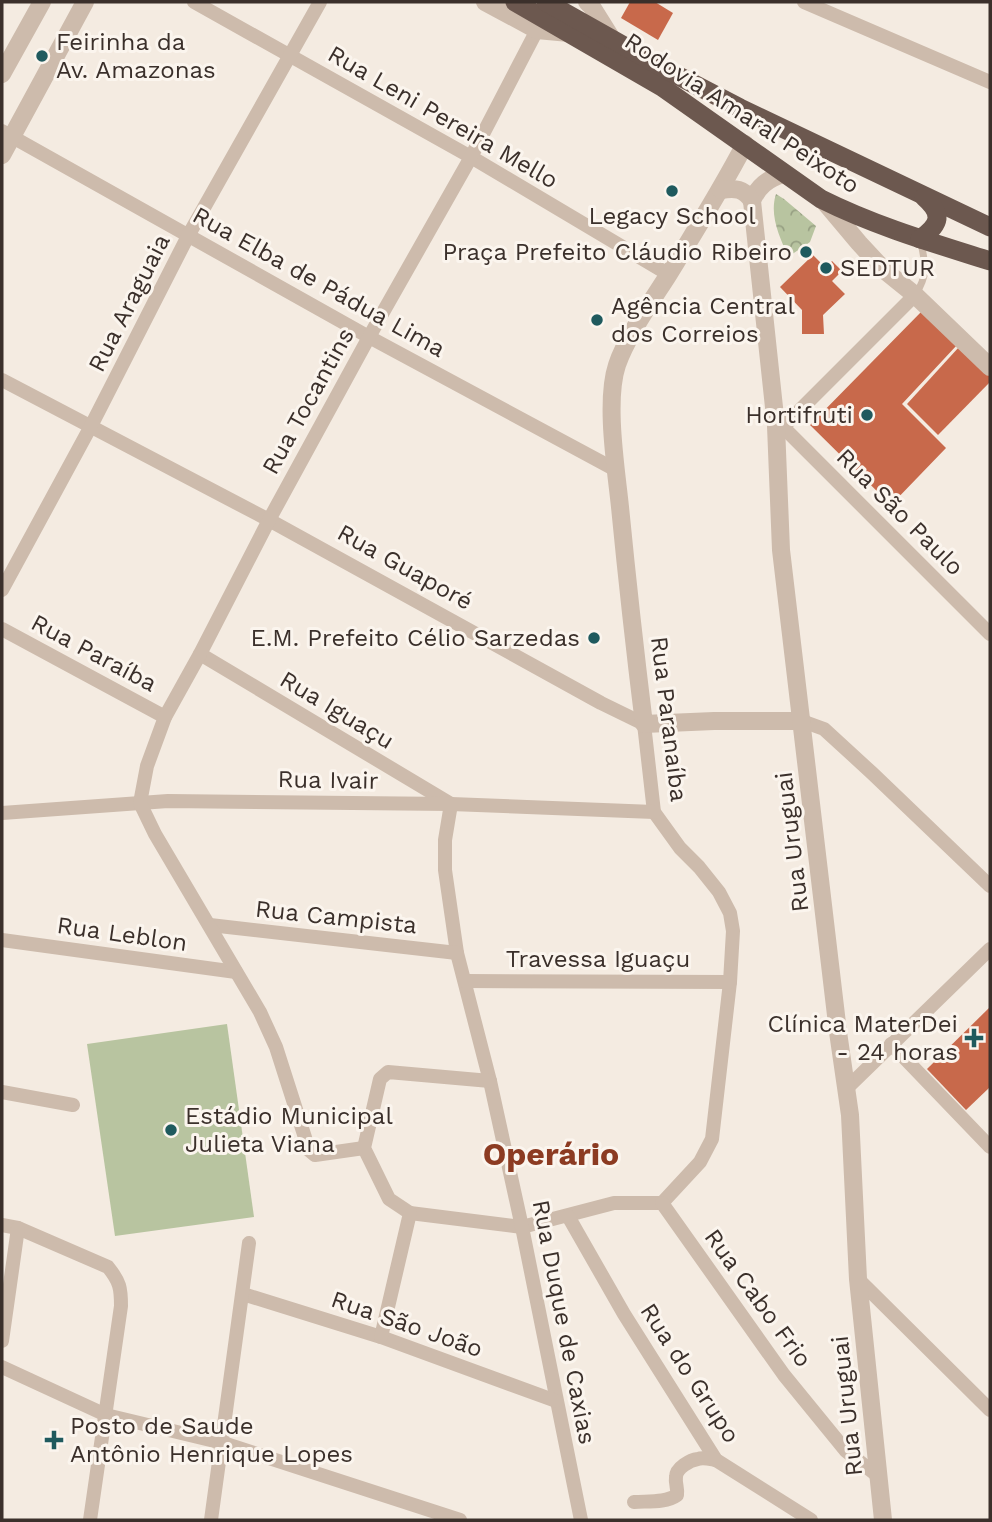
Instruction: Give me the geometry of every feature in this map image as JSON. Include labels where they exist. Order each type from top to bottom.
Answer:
[{"type":"highway","name":"Rodovia Amaral Peixoto","points":[[515,2],[662,87],[821,199],[845,211],[920,239],[990,261]]},
{"type":"highway","name":"Rodovia Amaral Peixoto","points":[[546,2],[719,97],[990,227]]},
{"type":"highway","points":[[745,144],[774,131],[798,137]]},
{"type":"highway","points":[[919,193],[933,205],[938,219],[930,232],[920,239]]},
{"type":"street","points":[[2,74],[42,2]]},
{"type":"street","points":[[2,155],[7,134],[85,2]]},
{"type":"street","name":"Rua Leni Pereira Mello","points":[[194,2],[471,157],[668,274]]},
{"type":"street","name":"Rua Araguaia","points":[[2,590],[91,426],[188,236],[320,2]]},
{"type":"street","points":[[485,2],[537,30],[569,33]]},
{"type":"street","points":[[587,2],[612,39]]},
{"type":"street","points":[[804,2],[990,82]]},
{"type":"street","name":"Rua Tocantins","points":[[140,803],[148,766],[165,717],[269,520],[471,157],[537,30]]},
{"type":"street","name":"Rua Elba de Pádua Lima","points":[[7,134],[369,337],[616,470]]},
{"type":"street","name":"Rua Paranaíba","points":[[662,1203],[699,1162],[712,1139],[730,982],[733,931],[730,913],[719,892],[680,848],[654,812],[616,470],[612,388],[617,365],[627,345],[721,190],[745,144]]},
{"type":"street","points":[[721,190],[737,188],[752,201],[765,182],[783,174]]},
{"type":"street","points":[[821,199],[884,270],[915,295],[990,367]]},
{"type":"street","name":"Rua Uruguai","points":[[752,201],[780,426],[781,550],[850,1115],[858,1279],[883,1520]]},
{"type":"street","points":[[780,426],[915,295]]},
{"type":"street","name":"Rua Guaporé","points":[[2,380],[269,520],[589,697],[644,723],[802,721]]},
{"type":"street","name":"Rua São Paulo","points":[[780,426],[990,634]]},
{"type":"street","name":"Rua Paraíba","points":[[2,629],[165,717]]},
{"type":"street","name":"Rua Iguaçu","points":[[200,654],[451,804]]},
{"type":"street","points":[[802,721],[824,729],[990,886]]},
{"type":"street","name":"Rua Ivair","points":[[2,813],[168,801],[451,804],[654,812]]},
{"type":"street","points":[[140,803],[155,834],[260,1012],[275,1047],[309,1150],[315,1155],[364,1148]]},
{"type":"street","name":"Rua Duque de Caxias","points":[[451,804],[445,840],[444,870],[457,953],[490,1081],[522,1227],[581,1520]]},
{"type":"street","name":"Rua Campista","points":[[210,925],[457,953]]},
{"type":"street","name":"Rua Leblon","points":[[2,940],[236,972]]},
{"type":"street","points":[[846,1089],[990,949]]},
{"type":"street","name":"Travessa Iguaçu","points":[[465,981],[730,982]]},
{"type":"street","points":[[891,1044],[990,1147]]},
{"type":"street","points":[[490,1081],[388,1072],[380,1079],[364,1148],[389,1199],[410,1213],[522,1227],[614,1203],[662,1203]]},
{"type":"street","points":[[2,1092],[73,1105]]},
{"type":"street","name":"Rua Cabo Frio","points":[[662,1203],[784,1375],[846,1451],[878,1476]]},
{"type":"street","points":[[381,1337],[410,1213]]},
{"type":"street","name":"Rua do Grupo","points":[[568,1216],[624,1314],[716,1460],[811,1520]]},
{"type":"street","points":[[2,1225],[18,1228],[108,1267],[121,1288],[121,1306],[90,1520]]},
{"type":"street","points":[[2,1341],[18,1228]]},
{"type":"street","points":[[211,1520],[249,1243]]},
{"type":"street","points":[[858,1279],[990,1410]]},
{"type":"street","name":"Rua São João","points":[[243,1294],[381,1337],[556,1401]]},
{"type":"street","points":[[2,1367],[106,1415],[223,1443],[460,1520]]},
{"type":"street","points":[[634,1502],[674,1498],[677,1495],[678,1471],[699,1458],[716,1460]]},
{"type":"lane","points":[[915,295],[926,273],[920,239]]},
{"type":"green space","points":[[776,194],[816,226],[810,242],[788,257],[775,218]]},
{"type":"green space","name":"Estádio Municipal Julieta Viana","points":[[227,1024],[254,1217],[115,1236],[87,1044]]},
{"type":"building","points":[[630,2],[655,2],[673,13],[658,40],[621,18]]},
{"type":"building","name":"SEDTUR","points":[[813,255],[826,268],[832,261],[842,271],[832,281],[845,294],[823,315],[824,334],[802,334],[802,310],[780,287]]},
{"type":"building","name":"Hortifruti","points":[[922,311],[957,345],[902,404],[946,448],[891,505],[810,425]]},
{"type":"building","points":[[959,347],[990,376],[990,382],[938,435],[907,404]]},
{"type":"building","name":"Clínica MaterDei - 24 horas","points":[[990,1007],[990,1087],[966,1110],[927,1069]]},
{"type":"place","name":"Feirinha da Av. Amazonas","points":[[42,56]]},
{"type":"place","name":"Legacy School","points":[[672,191]]},
{"type":"place","name":"Praça Prefeito Cláudio Ribeiro","points":[[806,252]]},
{"type":"place","name":"SEDTUR","points":[[826,268]]},
{"type":"place","name":"Agência Central dos Correios","points":[[597,320]]},
{"type":"place","name":"Hortifruti","points":[[867,415]]},
{"type":"place","name":"E.M. Prefeito Célio Sarzedas","points":[[594,638]]},
{"type":"place","name":"Clínica MaterDei - 24 horas","points":[[974,1038]]},
{"type":"place","name":"Estádio Municipal Julieta Viana","points":[[171,1130]]},
{"type":"place","name":"Posto de Saude Antônio Henrique Lopes","points":[[54,1440]]},
{"type":"district","name":"Operário","points":[[551,1154]]}]
